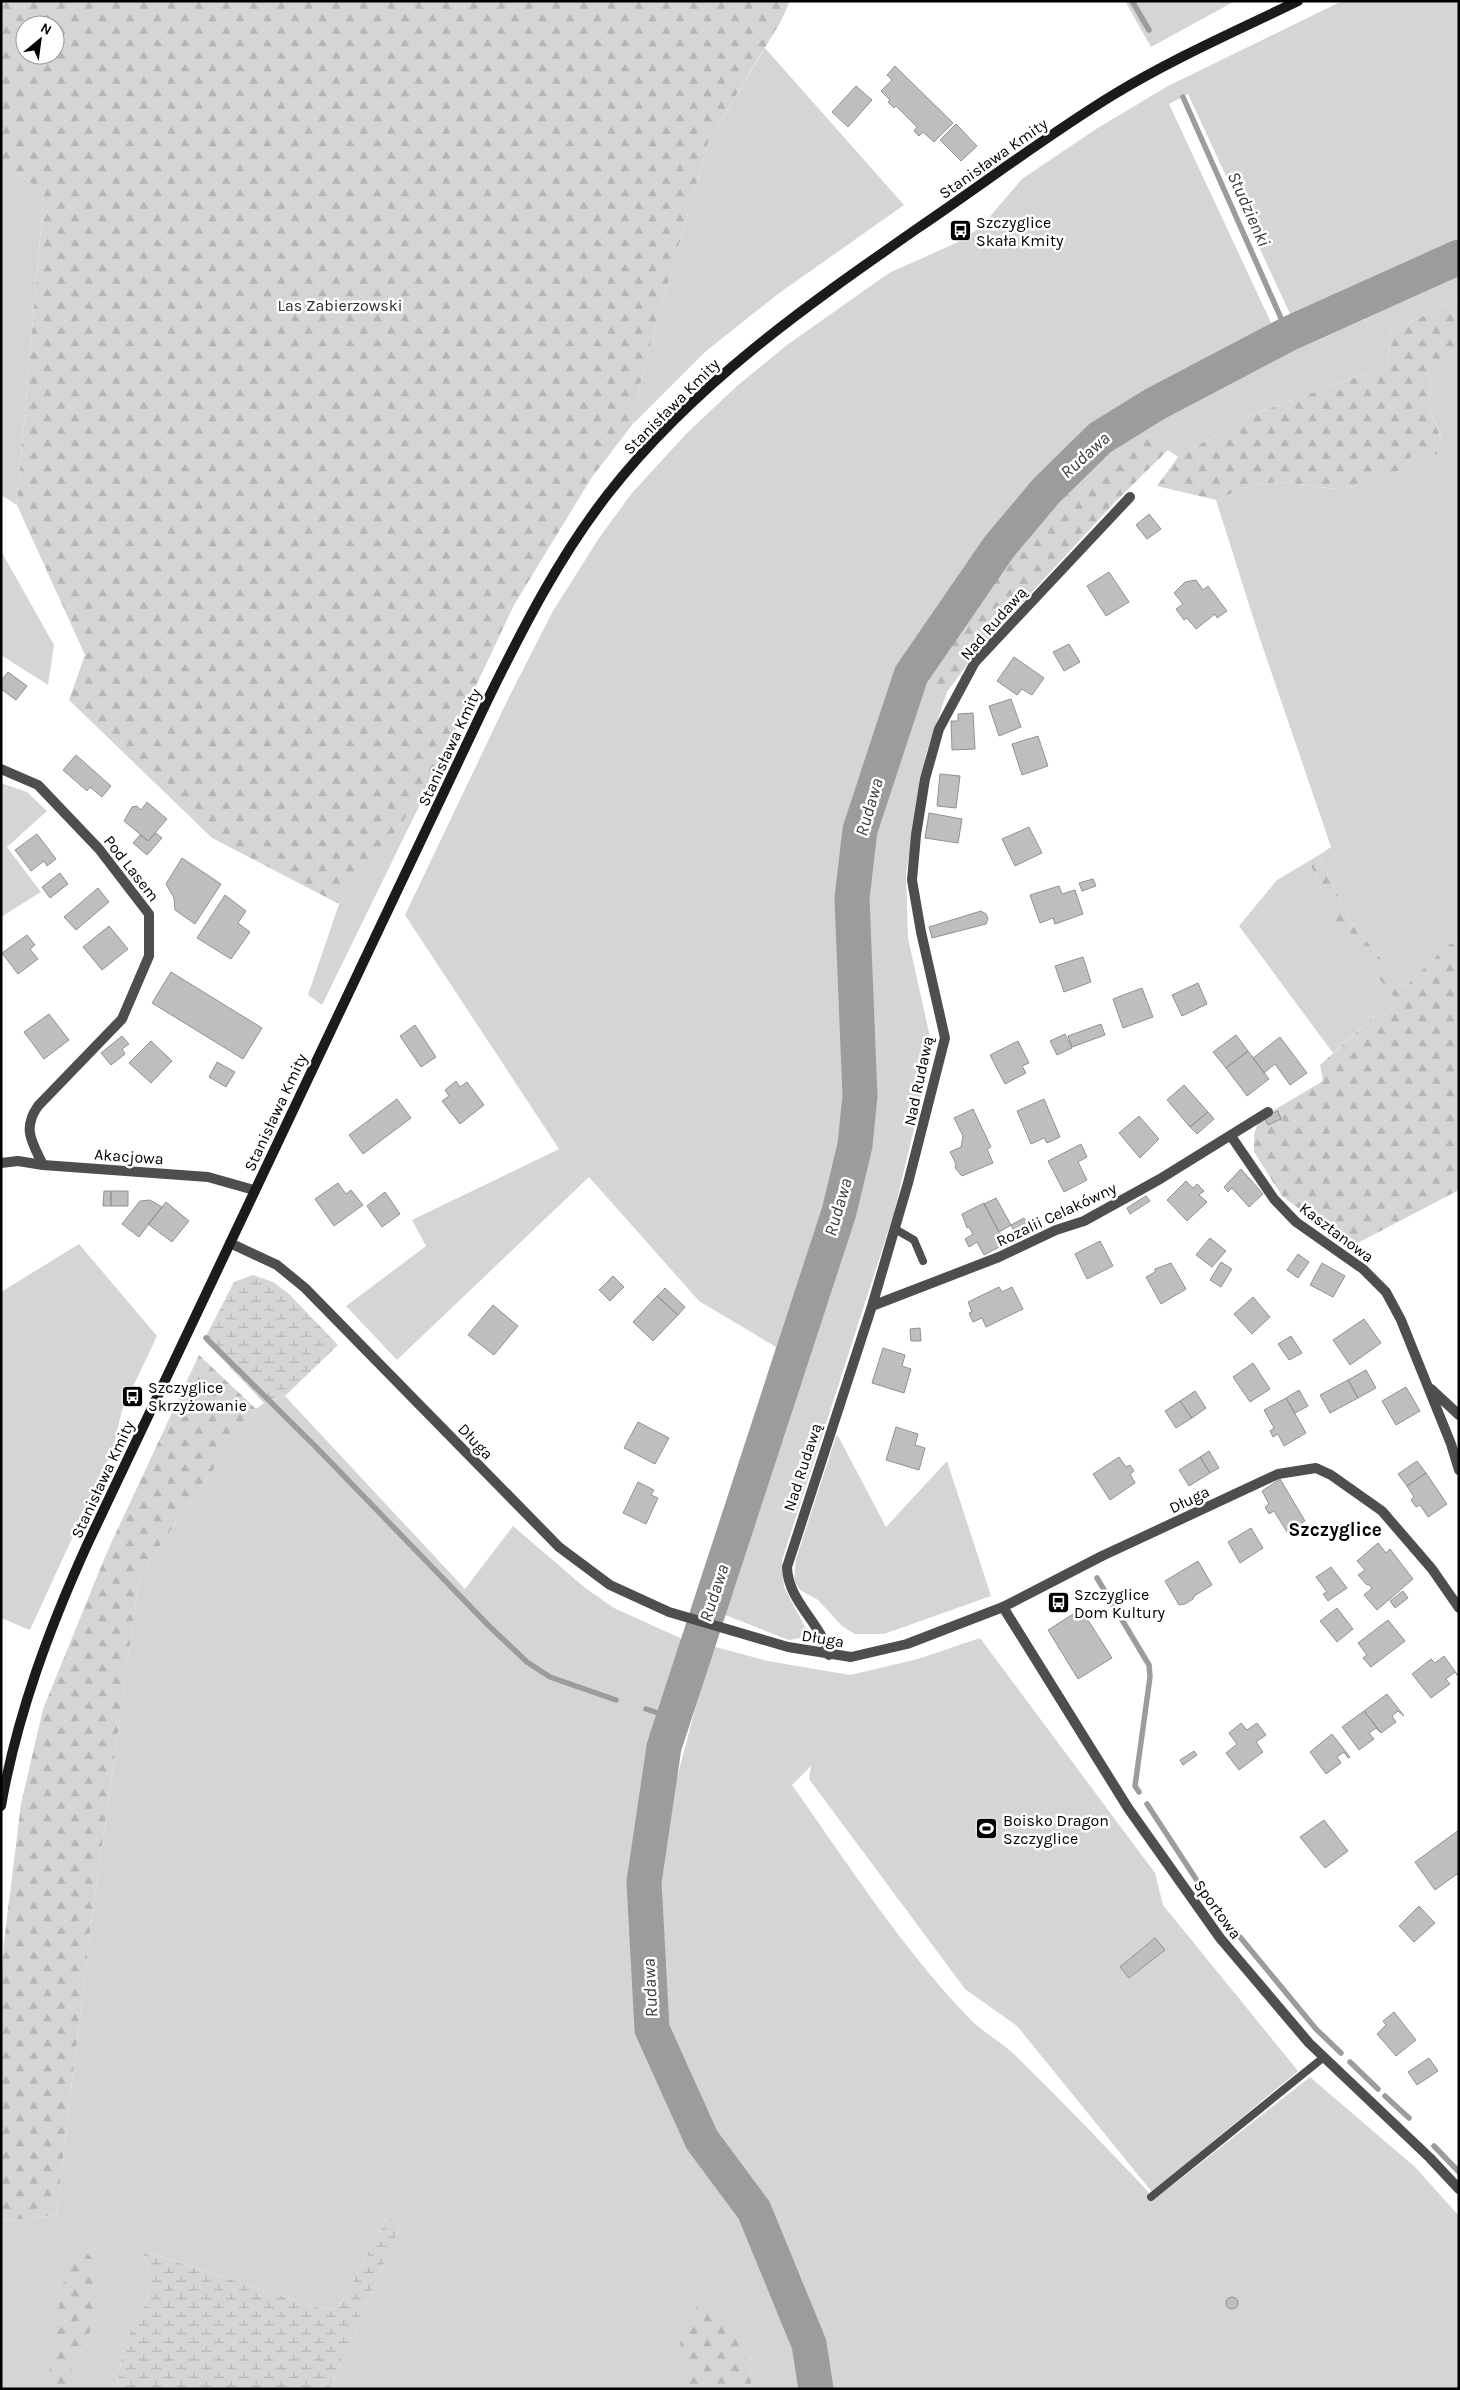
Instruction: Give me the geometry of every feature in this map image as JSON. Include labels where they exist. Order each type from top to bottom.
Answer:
[{"type":"main road","name":"Stanisława Kmity","points":[[1,1806],[17,1730],[44,1647],[87,1545],[485,706],[531,613],[575,540],[636,460],[696,397],[742,358],[834,288],[1083,114],[1135,82],[1200,48],[1298,1]]},
{"type":"street","name":"Nad Rudawą","points":[[829,1655],[820,1632],[788,1584],[786,1567],[872,1306],[929,1105],[945,1038],[921,932],[912,880],[925,780],[939,729],[975,662],[1130,497]]},
{"type":"street","name":"Pod Lasem","points":[[1,769],[38,785],[99,849],[149,914],[149,956],[122,1019],[38,1106],[31,1117],[29,1126],[31,1139],[43,1165]]},
{"type":"street","name":"Rozalii Celakówny","points":[[872,1306],[999,1257],[1056,1230],[1084,1221],[1160,1179],[1268,1112]]},
{"type":"street","name":"Kasztanowa","points":[[1231,1136],[1274,1199],[1296,1222],[1363,1269],[1386,1292],[1401,1320],[1459,1470]]},
{"type":"street","name":"Akacjowa","points":[[1,1163],[18,1161],[43,1165],[208,1177],[254,1190]]},
{"type":"street","name":"Długa","points":[[230,1243],[277,1265],[305,1288],[559,1546],[610,1585],[669,1612],[742,1634],[788,1647],[851,1657],[907,1644],[1003,1607],[1116,1549],[1278,1474],[1316,1468],[1331,1475],[1382,1512],[1432,1569],[1459,1608]]},
{"type":"street","points":[[1428,1387],[1459,1415]]},
{"type":"street","name":"Sportowa","points":[[1003,1607],[1128,1808],[1201,1913],[1233,1955],[1324,2057],[1430,2158],[1459,2189]]},
{"type":"lane","points":[[895,1229],[914,1240],[922,1261]]},
{"type":"lane","points":[[1151,2197],[1324,2057]]},
{"type":"green space","name":"Las Zabierzowski","points":[[1,1],[790,1],[781,21],[709,140],[643,371],[632,425],[592,477],[514,605],[427,790],[339,904],[212,838],[69,700],[85,655],[17,505],[44,193],[1,160]]},
{"type":"green space","points":[[1125,1],[1235,1],[1151,47]]},
{"type":"green space","points":[[1342,1],[1459,1],[1459,299],[1391,331],[1387,366],[1251,415],[1178,457],[1144,434],[931,684],[947,692],[926,754],[906,874],[908,938],[930,1037],[920,1103],[894,1213],[782,1560],[784,1587],[806,1629],[800,1638],[789,1640],[697,1604],[776,1347],[699,1301],[589,1177],[397,1360],[346,1306],[426,1246],[412,1220],[559,1149],[405,915],[508,699],[553,611],[599,538],[632,493],[687,433],[737,386],[787,345],[889,273],[956,243],[981,227],[1022,179],[1096,129],[1168,86]],"holes":[[[1188,94],[1291,316],[1273,327],[1169,104]]]},
{"type":"green space","points":[[765,48],[904,205],[778,294],[705,352],[632,425],[643,371],[709,140]]},
{"type":"green space","points":[[1,160],[44,193],[17,505],[1,495]]},
{"type":"green space","points":[[1459,299],[1459,347],[1442,356],[1431,377],[1429,405],[1441,439],[1438,454],[1414,454],[1398,471],[1344,490],[1281,482],[1251,485],[1216,500],[1157,486],[1178,457],[1251,415],[1387,366],[1391,331]]},
{"type":"green space","points":[[1459,347],[1459,940],[1448,945],[1405,987],[1352,924],[1319,855],[1331,847],[1259,636],[1216,500],[1251,485],[1281,482],[1344,490],[1398,471],[1414,454],[1438,454],[1441,438],[1429,405],[1431,376],[1442,356]]},
{"type":"green space","points":[[1144,434],[1168,450],[1114,503],[974,655],[947,692],[930,684],[967,620],[1047,511]]},
{"type":"green space","points":[[1,551],[54,645],[48,685],[1,655]]},
{"type":"green space","points":[[1,783],[27,792],[47,811],[7,847],[41,892],[1,917]]},
{"type":"green space","points":[[427,790],[322,1005],[308,995],[339,904]]},
{"type":"green space","points":[[1319,855],[1352,924],[1405,987],[1448,945],[1459,940],[1459,1190],[1350,1247],[1282,1196],[1254,1152],[1254,1135],[1259,1119],[1323,1081],[1320,1065],[1395,998],[1341,933],[1309,861]]},
{"type":"green space","points":[[1309,861],[1341,933],[1395,998],[1333,1053],[1239,926],[1277,880]]},
{"type":"green space","points":[[79,1244],[157,1336],[122,1410],[113,1449],[30,1630],[1,1618],[1,1292]]},
{"type":"green space","points":[[253,1275],[273,1282],[289,1294],[338,1345],[285,1396],[264,1403],[204,1340],[234,1282]]},
{"type":"green space","points":[[199,1355],[256,1409],[149,1561],[139,1581],[91,1924],[56,2215],[1,2221],[1,1991],[4,1942],[21,1804],[43,1709],[107,1552]]},
{"type":"green space","points":[[285,1396],[465,1589],[513,1526],[584,1587],[614,1608],[689,1642],[656,1769],[635,1875],[634,1930],[645,2025],[657,2072],[676,2114],[744,2214],[772,2267],[804,2370],[806,2389],[752,2389],[750,2370],[686,2383],[691,2389],[329,2389],[401,2225],[387,2218],[338,2308],[322,2309],[143,2251],[151,2284],[147,2300],[123,2347],[117,2389],[72,2389],[72,2362],[89,2341],[50,2352],[50,2389],[1,2389],[1,2221],[56,2215],[91,1924],[139,1581],[149,1561],[256,1409],[264,1403]]},
{"type":"green space","points":[[837,1434],[886,1527],[947,1461],[991,1596],[884,1634],[855,1634],[842,1626],[818,1600],[800,1590],[794,1580],[796,1559]]},
{"type":"green space","points":[[980,1638],[1155,1873],[1163,1905],[1298,2071],[1152,2192],[1017,2026],[965,1989],[809,1779],[811,1766],[792,1785],[898,1934],[943,1990],[973,2022],[1009,2050],[1033,2073],[1155,2199],[1310,2077],[1415,2167],[1459,2216],[1459,2389],[829,2389],[818,2334],[790,2255],[758,2201],[714,2139],[693,2099],[660,2006],[653,1932],[656,1867],[671,1800],[712,1646],[768,1661],[850,1675],[918,1659]]},
{"type":"green space","points":[[387,2218],[401,2225],[329,2389],[117,2389],[123,2347],[147,2300],[151,2284],[143,2251],[322,2309],[338,2308]]},
{"type":"green space","points":[[70,2249],[87,2253],[97,2264],[89,2341],[72,2362],[72,2389],[50,2389],[50,2352]]},
{"type":"green space","points":[[702,2294],[735,2329],[750,2370],[752,2389],[691,2389],[686,2383],[680,2343]]},
{"type":"building","points":[[895,66],[953,123],[934,142],[923,132],[919,136],[914,131],[917,127],[896,106],[894,108],[888,102],[890,100],[881,91],[892,80],[887,75]]},
{"type":"building","points":[[856,86],[872,100],[848,127],[832,112]]},
{"type":"building","points":[[956,124],[977,146],[961,161],[940,140]]},
{"type":"building","points":[[1149,514],[1161,529],[1147,539],[1136,525]]},
{"type":"building","points":[[1109,572],[1129,602],[1106,616],[1087,586]]},
{"type":"building","points":[[1196,580],[1203,590],[1208,586],[1227,611],[1217,618],[1215,614],[1196,629],[1187,618],[1184,620],[1176,609],[1183,604],[1174,593],[1185,582]]},
{"type":"building","points":[[1069,644],[1080,662],[1064,671],[1053,652]]},
{"type":"building","points":[[1014,657],[1044,678],[1032,695],[1022,689],[1017,695],[997,681]]},
{"type":"building","points":[[8,672],[27,686],[16,700],[1,689],[1,681]]},
{"type":"building","points":[[1011,699],[1021,727],[999,736],[989,706]]},
{"type":"building","points":[[973,713],[975,749],[952,750],[951,721],[958,721],[958,714]]},
{"type":"building","points":[[1038,736],[1048,766],[1022,775],[1012,744]]},
{"type":"building","points":[[76,755],[111,786],[102,797],[90,787],[87,791],[63,770]]},
{"type":"building","points":[[940,774],[960,776],[956,808],[937,806]]},
{"type":"building","points":[[147,802],[167,819],[148,841],[124,821],[132,807],[137,806],[141,810]]},
{"type":"building","points":[[929,813],[962,819],[958,843],[925,838]]},
{"type":"building","points":[[1029,827],[1042,853],[1015,866],[1002,839]]},
{"type":"building","points":[[156,833],[162,838],[147,855],[133,843],[140,835],[148,841]]},
{"type":"building","points":[[37,834],[56,859],[47,866],[44,861],[31,871],[15,850]]},
{"type":"building","points":[[182,858],[221,884],[195,924],[175,910],[174,898],[166,884]]},
{"type":"building","points":[[60,873],[68,884],[50,898],[42,887]]},
{"type":"building","points":[[1093,879],[1096,886],[1082,891],[1079,883]]},
{"type":"building","points":[[1059,886],[1062,894],[1075,890],[1083,914],[1055,924],[1053,918],[1040,923],[1030,895]]},
{"type":"building","points":[[98,888],[109,902],[76,930],[64,917]]},
{"type":"building","points":[[225,895],[246,911],[238,923],[250,932],[231,959],[197,938]]},
{"type":"building","points":[[981,911],[986,914],[988,919],[986,924],[932,938],[929,927]]},
{"type":"building","points":[[109,926],[128,949],[102,970],[83,947]]},
{"type":"building","points":[[27,935],[35,945],[30,949],[38,959],[18,974],[2,953]]},
{"type":"building","points":[[1083,957],[1091,982],[1064,992],[1055,966]]},
{"type":"building","points":[[171,972],[262,1028],[243,1059],[152,1003]]},
{"type":"building","points":[[1198,983],[1207,1004],[1182,1016],[1172,995]]},
{"type":"building","points":[[1142,988],[1153,1017],[1123,1028],[1113,999]]},
{"type":"building","points":[[49,1014],[69,1040],[44,1059],[24,1032]]},
{"type":"building","points":[[1101,1024],[1105,1035],[1072,1047],[1068,1036]]},
{"type":"building","points":[[415,1025],[436,1057],[421,1067],[400,1036]]},
{"type":"building","points":[[1065,1034],[1072,1048],[1057,1055],[1050,1041]]},
{"type":"building","points":[[1236,1035],[1248,1051],[1226,1068],[1213,1052]]},
{"type":"building","points":[[122,1036],[129,1044],[122,1049],[125,1054],[111,1065],[101,1053]]},
{"type":"building","points":[[1280,1037],[1307,1073],[1290,1085],[1275,1064],[1264,1073],[1253,1058]]},
{"type":"building","points":[[151,1041],[172,1061],[151,1083],[129,1063]]},
{"type":"building","points":[[1018,1041],[1029,1063],[1022,1066],[1026,1073],[1005,1084],[990,1055]]},
{"type":"building","points":[[1248,1051],[1269,1079],[1247,1096],[1226,1068]]},
{"type":"building","points":[[217,1062],[235,1072],[226,1087],[209,1077]]},
{"type":"building","points":[[456,1081],[460,1087],[467,1082],[484,1105],[460,1124],[442,1101],[449,1096],[445,1090]]},
{"type":"building","points":[[1184,1085],[1208,1112],[1190,1127],[1167,1100]]},
{"type":"building","points":[[397,1099],[411,1118],[363,1154],[349,1135]]},
{"type":"building","points":[[1044,1099],[1060,1137],[1047,1143],[1044,1138],[1031,1144],[1017,1111]]},
{"type":"building","points":[[973,1109],[991,1147],[987,1149],[993,1163],[962,1176],[955,1168],[956,1164],[950,1152],[961,1147],[963,1136],[954,1118]]},
{"type":"building","points":[[1278,1111],[1281,1119],[1268,1125],[1264,1117]]},
{"type":"building","points":[[1208,1112],[1214,1119],[1197,1134],[1190,1127]]},
{"type":"building","points":[[1139,1116],[1159,1139],[1140,1158],[1119,1133]]},
{"type":"building","points":[[1081,1144],[1087,1157],[1078,1162],[1087,1180],[1064,1192],[1048,1161]]},
{"type":"building","points":[[1241,1169],[1263,1194],[1249,1207],[1232,1188],[1228,1192],[1224,1187]]},
{"type":"building","points":[[1186,1181],[1193,1188],[1197,1184],[1204,1191],[1199,1195],[1207,1202],[1187,1221],[1167,1200]]},
{"type":"building","points":[[338,1183],[346,1194],[351,1190],[363,1205],[334,1226],[315,1199]]},
{"type":"building","points":[[104,1191],[111,1191],[111,1206],[103,1206]]},
{"type":"building","points":[[111,1191],[128,1191],[128,1206],[111,1206]]},
{"type":"building","points":[[385,1192],[400,1214],[382,1227],[367,1206]]},
{"type":"building","points":[[1146,1196],[1150,1201],[1130,1214],[1127,1208]]},
{"type":"building","points":[[996,1198],[1011,1225],[999,1232],[984,1204]]},
{"type":"building","points":[[150,1200],[162,1207],[139,1237],[122,1224],[140,1201]]},
{"type":"building","points":[[166,1202],[189,1221],[172,1242],[148,1224]]},
{"type":"building","points":[[984,1203],[1005,1244],[984,1255],[977,1242],[969,1247],[965,1239],[973,1234],[969,1227],[967,1228],[962,1214]]},
{"type":"building","points":[[1024,1218],[1031,1231],[1018,1238],[1011,1225]]},
{"type":"building","points":[[1210,1238],[1226,1251],[1212,1267],[1196,1255]]},
{"type":"building","points":[[1100,1241],[1113,1266],[1087,1279],[1075,1254]]},
{"type":"building","points":[[1298,1254],[1309,1262],[1298,1278],[1287,1270]]},
{"type":"building","points":[[1221,1262],[1232,1269],[1221,1287],[1210,1280]]},
{"type":"building","points":[[1171,1263],[1186,1289],[1161,1304],[1146,1277],[1155,1272],[1155,1269]]},
{"type":"building","points":[[1322,1263],[1345,1276],[1333,1297],[1310,1285]]},
{"type":"building","points":[[613,1276],[624,1287],[610,1301],[599,1290]]},
{"type":"building","points":[[999,1287],[1002,1292],[1012,1287],[1023,1309],[986,1327],[982,1318],[973,1322],[969,1313],[972,1312],[968,1302]]},
{"type":"building","points":[[665,1288],[685,1307],[678,1315],[657,1296]]},
{"type":"building","points":[[657,1296],[678,1315],[653,1341],[633,1322]]},
{"type":"building","points":[[1253,1297],[1270,1317],[1252,1334],[1234,1314]]},
{"type":"building","points":[[493,1305],[518,1326],[494,1355],[468,1335]]},
{"type":"building","points":[[1364,1319],[1381,1343],[1350,1365],[1333,1340]]},
{"type":"building","points":[[920,1328],[921,1341],[911,1341],[910,1329]]},
{"type":"building","points":[[1291,1336],[1302,1353],[1289,1360],[1278,1344]]},
{"type":"building","points":[[883,1348],[905,1355],[902,1366],[911,1369],[904,1393],[872,1383]]},
{"type":"building","points":[[1253,1363],[1270,1389],[1250,1402],[1233,1377]]},
{"type":"building","points":[[1366,1370],[1376,1388],[1358,1398],[1348,1380]]},
{"type":"building","points":[[1348,1380],[1358,1398],[1330,1413],[1320,1395]]},
{"type":"building","points":[[1406,1387],[1420,1411],[1396,1425],[1382,1401]]},
{"type":"building","points":[[1299,1390],[1308,1406],[1295,1413],[1286,1398]]},
{"type":"building","points":[[1195,1391],[1206,1408],[1192,1418],[1180,1401]]},
{"type":"building","points":[[1286,1398],[1306,1433],[1284,1446],[1278,1434],[1273,1437],[1270,1431],[1274,1428],[1264,1410]]},
{"type":"building","points":[[1180,1401],[1192,1418],[1176,1428],[1165,1411]]},
{"type":"building","points":[[638,1422],[669,1438],[655,1464],[624,1448]]},
{"type":"building","points":[[896,1427],[918,1434],[915,1445],[925,1448],[919,1470],[886,1460]]},
{"type":"building","points":[[1209,1451],[1219,1468],[1210,1473],[1200,1457]]},
{"type":"building","points":[[1119,1457],[1126,1467],[1130,1465],[1134,1471],[1130,1474],[1135,1483],[1110,1500],[1093,1474]]},
{"type":"building","points":[[1200,1457],[1210,1473],[1189,1486],[1179,1470]]},
{"type":"building","points":[[1417,1461],[1426,1473],[1407,1486],[1398,1474]]},
{"type":"building","points":[[1426,1473],[1447,1504],[1428,1517],[1420,1505],[1416,1507],[1411,1500],[1414,1497],[1407,1486]]},
{"type":"building","points":[[1280,1479],[1305,1521],[1287,1532],[1274,1511],[1269,1514],[1265,1507],[1269,1504],[1262,1491]]},
{"type":"building","points":[[638,1482],[654,1490],[651,1495],[658,1498],[646,1524],[623,1513]]},
{"type":"building","points":[[1251,1528],[1263,1548],[1240,1563],[1228,1542]]},
{"type":"building","points":[[1378,1543],[1386,1553],[1390,1549],[1413,1579],[1377,1610],[1364,1595],[1372,1588],[1358,1575],[1365,1570],[1357,1561]]},
{"type":"building","points":[[1198,1561],[1212,1585],[1185,1604],[1179,1605],[1165,1581]]},
{"type":"building","points":[[1331,1567],[1347,1588],[1328,1601],[1323,1594],[1327,1592],[1316,1577]]},
{"type":"building","points":[[1403,1591],[1408,1598],[1395,1608],[1390,1601]]},
{"type":"building","points":[[1337,1608],[1353,1629],[1337,1642],[1320,1621]]},
{"type":"building","points":[[1081,1609],[1112,1658],[1078,1679],[1048,1630]]},
{"type":"building","points":[[1388,1620],[1405,1641],[1371,1667],[1363,1658],[1367,1655],[1358,1643]]},
{"type":"building","points":[[1444,1656],[1459,1677],[1455,1672],[1446,1679],[1450,1684],[1431,1698],[1412,1674],[1431,1659],[1435,1663]]},
{"type":"building","points":[[1387,1694],[1404,1716],[1398,1711],[1392,1716],[1396,1722],[1381,1733],[1364,1711]]},
{"type":"building","points":[[1364,1711],[1381,1733],[1376,1728],[1369,1733],[1374,1739],[1359,1750],[1342,1727]]},
{"type":"building","points":[[1241,1723],[1247,1730],[1257,1723],[1266,1735],[1256,1742],[1263,1752],[1239,1770],[1226,1753],[1237,1744],[1229,1733]]},
{"type":"building","points":[[1332,1734],[1350,1757],[1348,1758],[1344,1752],[1337,1757],[1341,1763],[1326,1774],[1310,1752]]},
{"type":"building","points":[[1194,1751],[1197,1755],[1183,1765],[1180,1760]]},
{"type":"building","points":[[1324,1820],[1348,1851],[1325,1868],[1300,1837]]},
{"type":"building","points":[[1459,1830],[1459,1877],[1457,1874],[1435,1890],[1415,1862]]},
{"type":"building","points":[[1419,1906],[1435,1923],[1414,1942],[1399,1926]]},
{"type":"building","points":[[1155,1938],[1165,1950],[1129,1978],[1120,1967]]},
{"type":"building","points":[[1394,2012],[1416,2040],[1396,2056],[1377,2034],[1386,2025],[1383,2021]]},
{"type":"building","points":[[1429,2058],[1438,2071],[1417,2085],[1408,2072]]},
{"type":"building","points":[[1230,2297],[1234,2297],[1238,2303],[1234,2309],[1230,2309],[1226,2305],[1226,2301]]},
{"type":"waterway","name":"Studzienki","points":[[1132,1],[1149,30]]},
{"type":"waterway","name":"Studzienki","points":[[1183,97],[1288,334]]},
{"type":"waterway","name":"Rudawa","points":[[816,2389],[809,2344],[754,2210],[702,2140],[652,2029],[644,1882],[664,1747],[839,1212],[855,1145],[860,1096],[852,898],[860,830],[911,675],[999,547],[1046,491],[1100,438],[1155,404],[1288,334],[1459,257]]},
{"type":"waterway","points":[[206,1338],[315,1446],[489,1626],[527,1662],[550,1677],[616,1700]]},
{"type":"waterway","points":[[1097,1578],[1149,1665],[1150,1677],[1135,1786],[1139,1792]]},
{"type":"waterway","points":[[646,1709],[673,1718]]},
{"type":"waterway","points":[[1147,1804],[1209,1899]]},
{"type":"waterway","points":[[1218,1909],[1228,1922]]},
{"type":"waterway","points":[[1240,1937],[1316,2029],[1341,2053]]},
{"type":"waterway","points":[[1350,2062],[1378,2089]]},
{"type":"waterway","points":[[1385,2096],[1409,2118]]},
{"type":"waterway","points":[[1434,2146],[1459,2172]]},
{"type":"place","name":"Szczyglice Skała Kmity","points":[[960,231]]},
{"type":"place","name":"Szczyglice Skrzyżowanie","points":[[132,1396]]},
{"type":"place","name":"Szczyglice Dom Kultury","points":[[1058,1603]]},
{"type":"place","name":"Boisko Dragon Szczyglice","points":[[987,1829]]},
{"type":"district","name":"Szczyglice","points":[[1335,1529]]}]
